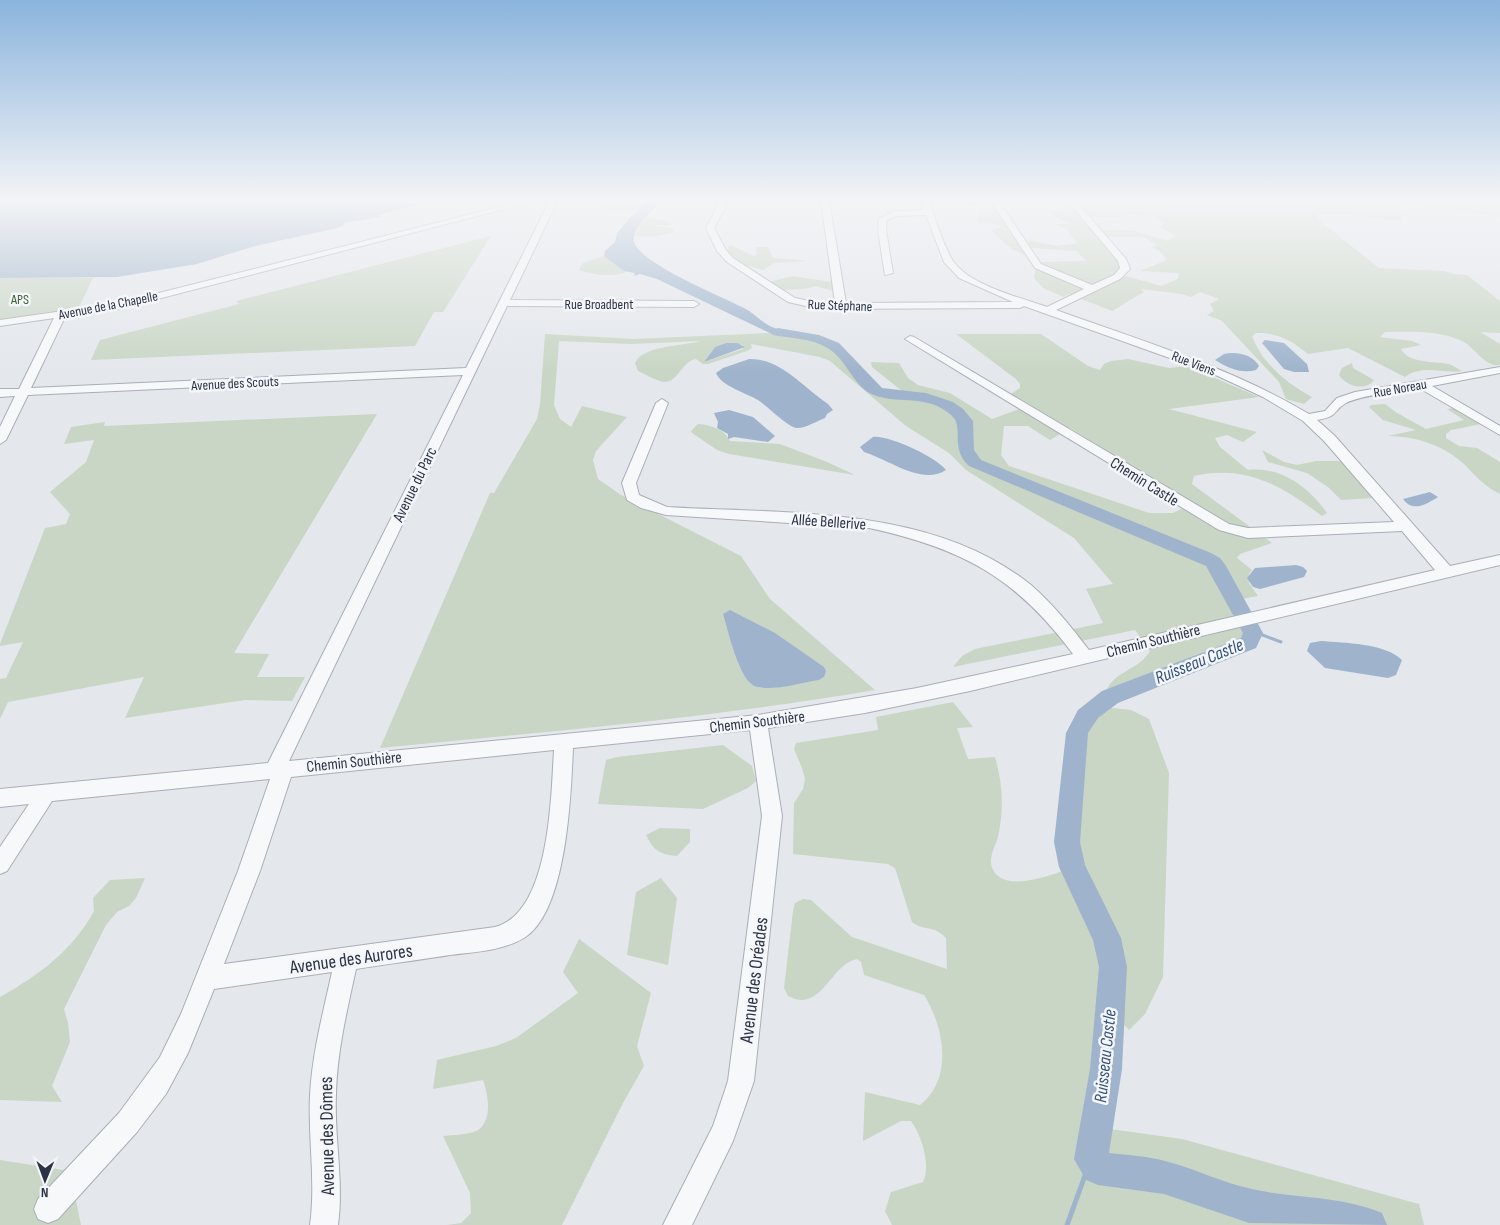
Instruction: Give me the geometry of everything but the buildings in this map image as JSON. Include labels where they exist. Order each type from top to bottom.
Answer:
[{"type":"street","name":"Avenue de la Chapelle","points":[[0,323],[123,305],[311,257]]},
{"type":"street","name":"Avenue du Parc","points":[[279,768],[469,372],[526,257]]},
{"type":"street","name":"Rue Stéphane","points":[[726,257],[792,300],[811,306],[1033,305]]},
{"type":"street","points":[[834,257],[841,306]]},
{"type":"street","points":[[886,257],[888,273]]},
{"type":"street","name":"Rue Viens","points":[[947,257],[957,272],[981,286],[1226,376],[1267,394],[1307,418],[1330,438],[1446,572]]},
{"type":"street","points":[[1032,257],[1038,266],[1050,273],[1092,289]]},
{"type":"street","points":[[1049,310],[1120,275],[1125,266],[1118,257]]},
{"type":"street","name":"Rue Broadbent","points":[[504,303],[694,304]]},
{"type":"street","points":[[0,440],[61,314]]},
{"type":"street","name":"Chemin Castle","points":[[910,339],[1206,518],[1224,527],[1258,533],[1320,528],[1406,526]]},
{"type":"street","name":"Rue Noreau","points":[[1307,418],[1330,414],[1341,402],[1355,396],[1500,370]]},
{"type":"street","name":"Avenue des Scouts","points":[[0,393],[469,372]]},
{"type":"street","points":[[1421,384],[1500,431]]},
{"type":"street","name":"Allée Bellerive","points":[[662,403],[628,484],[632,496],[646,506],[666,511],[869,523],[905,531],[948,545],[993,567],[1024,590],[1057,620],[1085,657]]},
{"type":"street","name":"Chemin Southière","points":[[0,798],[279,768],[758,722],[897,700],[1446,572],[1496,564]]},
{"type":"street","name":"Avenue des Oréades","points":[[677,1225],[724,1132],[741,1081],[772,816],[758,722]]},
{"type":"street","name":"Avenue des Aurores","points":[[207,978],[495,938],[518,930],[534,913],[552,857],[559,816],[564,741]]},
{"type":"street","points":[[48,1209],[133,1115],[158,1082],[177,1050],[236,905],[279,768]]},
{"type":"street","points":[[0,864],[24,830],[46,793]]},
{"type":"street","name":"Avenue des Dômes","points":[[324,1225],[328,1192],[323,1117],[324,1075],[346,960]]},
{"type":"green space","points":[[408,257],[478,257],[443,312],[434,312],[415,346],[91,360],[100,340],[239,304],[236,301]]},
{"type":"green space","points":[[606,257],[628,271],[604,275],[591,273],[579,270],[583,263]]},
{"type":"green space","points":[[732,257],[773,257],[809,261],[773,263],[764,270],[736,261]]},
{"type":"green space","points":[[1083,257],[1116,257],[1120,263],[1120,267],[1110,277],[1091,285],[1043,266],[1040,262],[1087,261]]},
{"type":"green space","points":[[1165,257],[1365,257],[1379,268],[1444,271],[1467,275],[1500,301],[1500,333],[1480,332],[1500,344],[1500,365],[1489,363],[1467,344],[1453,337],[1424,332],[1385,332],[1380,337],[1412,341],[1421,345],[1401,349],[1410,357],[1416,360],[1448,364],[1462,371],[1426,370],[1412,373],[1405,377],[1348,348],[1308,354],[1284,338],[1256,333],[1252,336],[1256,346],[1276,372],[1293,386],[1312,397],[1304,404],[1286,399],[1279,382],[1222,321],[1207,315],[1214,311],[1210,304],[1219,299],[1200,292],[1191,297],[1182,294],[1141,289],[1144,292],[1112,311],[1069,294],[1063,297],[1043,288],[1034,278],[1036,268],[1093,291],[1126,276],[1161,286],[1178,279],[1179,273],[1140,271],[1167,260]]},
{"type":"green space","points":[[793,276],[831,282],[833,291],[816,286],[805,289],[784,290],[772,283],[772,281]]},
{"type":"green space","name":"APS","points":[[0,278],[93,278],[77,311],[0,321]]},
{"type":"green space","points":[[769,333],[784,337],[822,340],[837,347],[849,360],[863,381],[876,391],[887,394],[907,395],[872,367],[871,362],[899,363],[908,378],[918,385],[950,393],[992,419],[1030,405],[1011,394],[1020,388],[1020,384],[1016,379],[956,334],[1041,334],[1088,366],[1100,370],[1104,364],[1111,361],[1128,359],[1169,368],[1187,366],[1259,397],[1169,409],[1257,432],[1243,442],[1227,435],[1215,438],[1220,447],[1248,470],[1271,471],[1293,480],[1312,495],[1327,513],[1322,516],[1278,487],[1247,475],[1213,473],[1194,476],[1192,484],[1272,543],[1240,554],[1237,558],[1252,570],[1249,574],[1249,583],[1258,596],[1236,600],[1253,633],[1249,643],[1110,697],[1107,689],[1111,683],[1140,662],[1150,651],[1135,630],[953,667],[962,656],[975,649],[1103,623],[1086,589],[1113,584],[1074,538],[966,470],[949,453],[906,426],[830,361],[820,357],[751,344],[752,348],[747,351],[708,364],[703,364],[696,359],[691,361],[675,377],[666,382],[638,371],[635,363],[639,357],[655,349],[701,341],[630,344],[559,341],[554,405],[560,419],[571,427],[582,406],[627,417],[596,451],[593,460],[598,479],[621,495],[741,556],[770,599],[875,690],[752,709],[380,748],[490,493],[494,493],[537,419],[540,404],[545,334],[634,339]],"holes":[[[726,343],[743,345],[743,349],[704,362],[714,348]],[[1004,426],[1028,426],[1050,440],[1070,428],[1192,504],[1173,513],[1149,513],[1009,466],[1001,455]],[[723,614],[824,677],[819,680],[787,686],[757,687],[750,683],[739,666]]]},
{"type":"green space","points":[[1352,363],[1353,368],[1374,380],[1370,384],[1361,387],[1351,385],[1342,379],[1339,375],[1342,368]]},
{"type":"green space","points":[[1385,404],[1426,429],[1464,420],[1447,409],[1453,408],[1481,424],[1451,430],[1446,434],[1446,438],[1459,446],[1477,448],[1500,462],[1500,494],[1476,477],[1456,457],[1438,447],[1418,440],[1388,436],[1416,430],[1383,420],[1369,407],[1371,405]]},
{"type":"green space","points":[[377,414],[234,653],[269,654],[257,677],[305,677],[292,701],[245,700],[125,718],[144,677],[8,702],[0,719],[0,679],[6,678],[23,642],[0,646],[0,644],[45,528],[66,524],[70,514],[50,492],[86,462],[94,440],[64,444],[71,427],[105,422],[104,426]]},
{"type":"green space","points":[[698,424],[717,429],[725,434],[730,441],[780,444],[855,475],[729,454],[717,450],[692,433],[691,431]]},
{"type":"green space","points":[[1262,450],[1284,462],[1297,465],[1316,461],[1342,461],[1374,498],[1341,500],[1328,487],[1307,473],[1268,462]]},
{"type":"green space","points":[[953,702],[973,727],[957,728],[968,759],[995,757],[1000,777],[1002,807],[998,837],[992,853],[991,863],[995,873],[1004,879],[1027,881],[1052,875],[1072,867],[1067,842],[1077,733],[1083,719],[1095,706],[1131,710],[1149,719],[1169,773],[1163,977],[1145,1014],[1129,1030],[1111,1011],[1106,1069],[1096,1127],[1182,1139],[1419,1204],[1424,1225],[892,1225],[885,1211],[891,1192],[923,1182],[926,1160],[919,1135],[911,1121],[901,1121],[863,1141],[865,1092],[920,1105],[931,1094],[938,1081],[941,1067],[942,1052],[937,1022],[924,995],[864,975],[861,962],[857,959],[840,969],[818,994],[809,999],[800,1000],[788,996],[784,988],[793,911],[795,903],[803,899],[811,900],[852,937],[947,969],[946,938],[933,929],[921,927],[912,922],[895,868],[888,864],[793,854],[794,803],[803,789],[805,779],[794,749],[796,743],[878,730],[876,717]]},
{"type":"green space","points":[[723,745],[752,766],[756,781],[748,788],[703,809],[598,804],[606,760],[617,757]]},
{"type":"green space","points":[[660,828],[690,829],[690,842],[677,856],[661,853],[652,845],[646,835]]},
{"type":"green space","points":[[145,878],[136,898],[129,906],[117,912],[106,925],[64,1009],[70,1042],[52,1086],[62,1102],[0,1100],[0,997],[41,971],[65,950],[76,938],[94,911],[93,898],[110,880]]},
{"type":"green space","points":[[661,878],[677,898],[668,965],[627,955],[636,892]]},
{"type":"green space","points":[[579,939],[651,993],[637,1046],[644,1066],[623,1103],[562,1225],[447,1225],[461,1223],[471,1213],[470,1193],[443,1136],[474,1132],[483,1126],[486,1120],[488,1099],[483,1080],[433,1089],[437,1060],[496,1046],[516,1038],[578,993],[563,972]]},
{"type":"green space","points":[[0,1160],[70,1171],[81,1225],[0,1225]]},
{"type":"water","points":[[0,257],[219,257],[197,264],[117,277],[0,278]]},
{"type":"water","points":[[606,257],[648,257],[683,279],[744,308],[768,325],[802,333],[804,336],[799,338],[772,334],[657,279],[640,274],[634,276],[635,273],[624,271]]},
{"type":"water","points":[[1265,340],[1284,343],[1307,364],[1309,372],[1294,372],[1284,369],[1262,343]]},
{"type":"water","points":[[726,343],[737,343],[745,347],[704,362],[715,347]]},
{"type":"water","points":[[1224,354],[1243,354],[1253,359],[1259,366],[1256,370],[1245,371],[1225,366],[1215,360]]},
{"type":"water","points":[[749,359],[771,363],[791,375],[833,410],[825,418],[807,426],[796,428],[782,420],[758,400],[723,382],[716,373],[723,368]]},
{"type":"water","points":[[729,410],[753,417],[775,436],[768,442],[734,437],[728,439],[728,434],[717,428],[718,422],[714,413]]},
{"type":"water","points":[[873,437],[890,439],[912,448],[933,459],[946,470],[937,474],[926,475],[916,473],[864,452],[860,447]]},
{"type":"water","points":[[1430,492],[1438,497],[1420,506],[1411,506],[1403,499]]},
{"type":"water","points":[[1296,565],[1303,567],[1307,571],[1304,577],[1260,589],[1253,587],[1247,578],[1255,568]]},
{"type":"water","points":[[730,610],[775,633],[824,667],[826,671],[824,677],[819,680],[780,687],[764,688],[757,687],[751,683],[745,676],[735,655],[728,632],[723,614]]},
{"type":"water","points":[[1321,641],[1375,647],[1395,654],[1402,660],[1396,675],[1388,678],[1325,668],[1307,651],[1310,643]]},
{"type":"waterway","name":"Ruisseau Castle","points":[[778,332],[811,337],[834,346],[846,356],[867,383],[878,392],[914,395],[948,406],[965,421],[964,439],[966,450],[975,463],[1204,557],[1213,562],[1219,570],[1253,633],[1249,643],[1110,697],[1090,712],[1077,733],[1067,842],[1072,867],[1107,938],[1113,967],[1106,1069],[1091,1159],[1098,1168],[1164,1177],[1249,1206],[1278,1212],[1334,1216],[1370,1225]]},
{"type":"waterway","points":[[1252,631],[1281,642]]},
{"type":"waterway","points":[[1067,1225],[1091,1159]]}]
